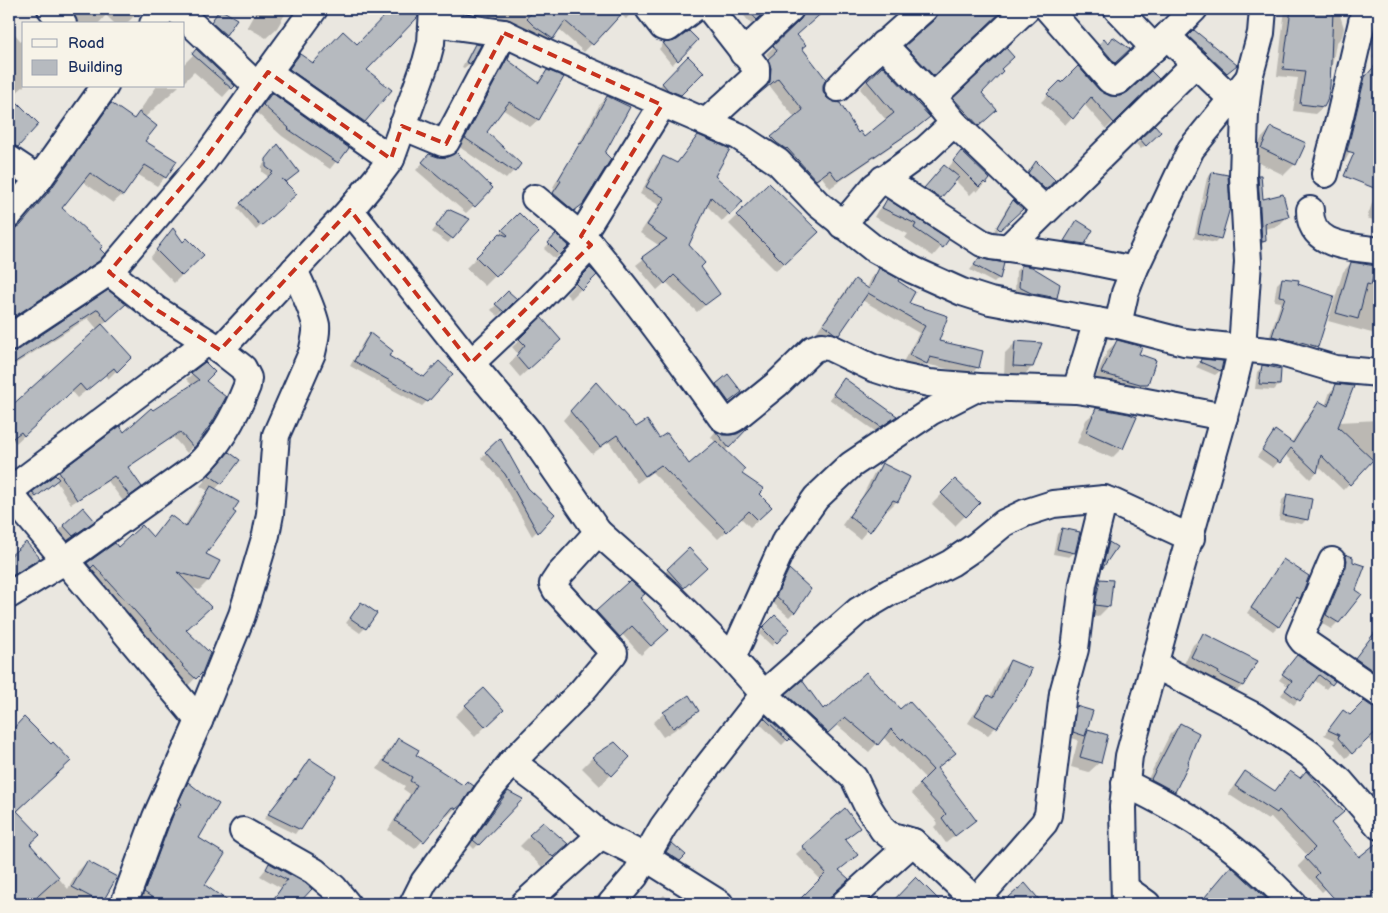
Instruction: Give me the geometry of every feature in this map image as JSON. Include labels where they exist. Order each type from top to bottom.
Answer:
[{"type":"street","points":[[51,9],[61,22]]},
{"type":"street","points":[[154,22],[164,9]]},
{"type":"street","points":[[176,9],[262,79],[391,159]]},
{"type":"street","points":[[9,338],[110,272],[202,163],[314,9]]},
{"type":"street","points":[[649,9],[663,27],[668,28],[693,9]]},
{"type":"street","points":[[706,122],[756,76],[756,68],[710,9]]},
{"type":"street","points":[[743,52],[790,9]]},
{"type":"street","points":[[838,88],[883,44],[924,9]]},
{"type":"street","points":[[933,97],[1026,9]]},
{"type":"street","points":[[1048,9],[1110,80],[1115,82],[1161,42],[1194,9]]},
{"type":"street","points":[[1116,9],[1195,64],[1238,105],[1248,262],[1242,348],[1129,756],[1123,807],[1125,896],[1147,904]]},
{"type":"street","points":[[1076,390],[1108,323],[1125,293],[1191,149],[1238,105],[1249,78],[1261,33],[1263,9]]},
{"type":"street","points":[[1325,174],[1365,9]]},
{"type":"street","points":[[199,721],[64,561],[9,492],[213,346],[294,270],[350,210],[391,159],[426,62],[433,16],[504,33],[550,56],[738,136],[778,162],[818,204],[842,225],[881,253],[962,292],[990,302],[1108,323],[1184,342],[1278,352],[1335,369],[1379,373]]},
{"type":"street","points":[[402,126],[444,143],[446,142],[504,33]]},
{"type":"street","points":[[883,44],[933,97],[954,123],[1045,210]]},
{"type":"street","points":[[1008,248],[1195,64]]},
{"type":"street","points":[[9,215],[40,179],[105,88]]},
{"type":"street","points":[[471,362],[536,302],[586,241],[662,105]]},
{"type":"street","points":[[842,225],[868,192],[883,179],[926,149],[954,123]]},
{"type":"street","points":[[9,158],[40,179]]},
{"type":"street","points":[[883,179],[991,246],[1076,258],[1134,270]]},
{"type":"street","points":[[535,198],[586,241],[658,329],[721,417],[726,420],[731,421],[735,418],[777,384],[813,350],[821,346],[829,347],[873,368],[929,383],[978,387],[1076,390],[1224,417]]},
{"type":"street","points":[[350,210],[471,362],[530,432],[598,532],[669,595],[732,658],[764,694],[854,778],[867,805],[883,830],[889,835],[913,842],[977,903],[1044,823],[1048,815],[1063,693],[1075,649],[1083,584],[1104,499]]},
{"type":"street","points":[[1310,210],[1315,232],[1322,238],[1331,242],[1379,251]]},
{"type":"street","points":[[124,904],[156,817],[199,721],[242,615],[266,535],[270,514],[276,436],[315,342],[316,327],[294,270]]},
{"type":"street","points":[[9,594],[64,561],[197,466],[226,429],[243,396],[248,378],[243,368],[157,310],[110,272]]},
{"type":"street","points":[[732,658],[784,543],[816,498],[851,465],[930,412],[978,387]]},
{"type":"street","points":[[611,904],[636,876],[663,827],[764,694],[858,611],[890,592],[950,563],[976,546],[1004,523],[1025,513],[1053,504],[1104,499],[1116,502],[1190,538]]},
{"type":"street","points":[[414,904],[424,882],[487,793],[512,762],[581,692],[614,653],[556,590],[553,584],[559,574],[598,532]]},
{"type":"street","points":[[1332,560],[1300,637],[1303,642],[1379,693]]},
{"type":"street","points":[[1155,665],[1254,716],[1310,754],[1341,782],[1379,826]]},
{"type":"street","points":[[512,762],[544,786],[602,835],[645,857],[720,904]]},
{"type":"street","points":[[1125,783],[1184,814],[1211,833],[1240,854],[1293,904]]},
{"type":"street","points":[[243,831],[314,871],[334,888],[346,904]]},
{"type":"street","points":[[524,904],[602,835]]},
{"type":"street","points":[[844,904],[913,842]]},
{"type":"highlighted area","points":[[504,33],[662,105],[581,236],[591,245],[471,363],[350,210],[220,350],[157,310],[109,272],[202,163],[268,72],[391,159],[402,126],[446,144]]},
{"type":"building","points":[[220,9],[237,19],[226,35],[211,22]]},
{"type":"building","points":[[391,9],[418,9],[418,17],[367,70],[392,90],[365,122],[289,69],[300,54],[313,63],[343,31],[357,44]]},
{"type":"building","points":[[537,9],[626,9],[593,45],[565,21],[553,39],[526,18]]},
{"type":"building","points":[[747,9],[768,9],[757,20]]},
{"type":"building","points":[[805,9],[826,9],[797,35],[806,45],[802,48],[826,79],[823,91],[827,98],[840,103],[858,133],[860,131],[864,137],[894,113],[867,81],[883,66],[930,117],[838,181],[830,170],[816,180],[787,148],[777,143],[771,137],[803,110],[778,78],[754,98],[770,82],[771,68],[768,59],[777,51],[773,46],[800,20]]},
{"type":"building","points":[[939,9],[1004,9],[934,76],[905,46],[934,20]]},
{"type":"building","points":[[1291,9],[1333,11],[1330,86],[1324,107],[1300,104],[1305,71],[1283,69]]},
{"type":"building","points":[[1194,30],[1237,65],[1227,73],[1188,36]]},
{"type":"building","points":[[689,31],[698,40],[678,61],[663,43],[677,40]]},
{"type":"building","points":[[1113,37],[1130,49],[1115,63],[1099,44],[1104,39],[1108,44]]},
{"type":"building","points":[[475,44],[481,45],[470,64],[466,62]]},
{"type":"building","points":[[1006,48],[1014,57],[1001,69],[1003,71],[982,93],[997,110],[979,126],[953,98]]},
{"type":"building","points":[[196,49],[235,86],[232,89],[192,54]]},
{"type":"building","points":[[510,53],[508,60],[539,83],[547,70],[564,77],[539,120],[509,102],[487,132],[521,164],[515,172],[465,138]]},
{"type":"building","points":[[688,56],[704,72],[681,95],[668,90],[662,83]]},
{"type":"building","points":[[1379,61],[1379,190],[1344,176],[1354,153],[1347,151],[1365,77]]},
{"type":"building","points":[[1078,66],[1099,90],[1110,96],[1120,96],[1128,92],[1151,71],[1159,79],[1114,123],[1091,97],[1073,119],[1047,94]]},
{"type":"building","points":[[272,93],[349,148],[338,163],[288,129],[263,105]]},
{"type":"building","points":[[9,94],[39,124],[18,147],[9,144]]},
{"type":"building","points":[[607,96],[630,107],[605,153],[611,159],[583,204],[574,211],[553,193],[561,181],[558,180],[581,144]]},
{"type":"building","points":[[111,103],[134,119],[139,112],[157,126],[145,141],[177,161],[166,178],[145,165],[123,196],[90,173],[62,208],[103,246],[100,249],[105,254],[99,261],[9,320],[9,230],[21,225],[51,189]]},
{"type":"building","points":[[1155,125],[1161,132],[1146,146],[1140,139]]},
{"type":"building","points":[[1271,127],[1306,143],[1296,165],[1261,148]]},
{"type":"building","points":[[698,135],[730,149],[715,176],[743,201],[730,215],[711,197],[689,245],[705,263],[701,267],[720,294],[705,305],[674,275],[665,284],[642,257],[667,239],[647,225],[665,198],[646,187],[663,156],[677,163]]},
{"type":"building","points":[[278,144],[299,172],[286,182],[282,179],[297,194],[261,226],[240,203],[273,172],[266,167],[266,159]]},
{"type":"building","points":[[961,151],[990,179],[986,184],[984,182],[979,187],[953,161]]},
{"type":"building","points":[[456,152],[493,188],[475,207],[422,162],[429,154],[447,157]]},
{"type":"building","points":[[1036,161],[1055,180],[1046,190],[1028,173]]},
{"type":"building","points":[[944,165],[959,177],[941,198],[924,188]]},
{"type":"building","points":[[1212,172],[1228,175],[1230,208],[1221,239],[1198,233]]},
{"type":"building","points":[[1258,175],[1261,175],[1263,199],[1283,194],[1289,217],[1265,223],[1266,241],[1262,242]]},
{"type":"building","points":[[769,183],[819,232],[785,264],[736,215]]},
{"type":"building","points":[[887,199],[949,239],[943,248],[914,228],[916,224],[882,208]]},
{"type":"building","points":[[1013,200],[1023,209],[1000,230],[997,227]]},
{"type":"building","points":[[448,209],[470,219],[453,239],[436,226]]},
{"type":"building","points":[[519,213],[539,233],[496,277],[476,257],[500,233],[508,235],[502,230]]},
{"type":"building","points":[[1077,220],[1093,230],[1085,244],[1064,241]]},
{"type":"building","points":[[173,228],[183,242],[187,238],[204,255],[182,276],[156,250]]},
{"type":"building","points":[[556,234],[569,246],[560,255],[548,243]]},
{"type":"building","points":[[979,258],[1004,263],[1000,279],[974,265]]},
{"type":"building","points":[[1351,262],[1376,266],[1371,285],[1367,284],[1358,319],[1336,313]]},
{"type":"building","points":[[1021,265],[1032,267],[1060,284],[1057,298],[1031,293],[1019,287]]},
{"type":"building","points":[[590,268],[597,275],[582,290],[575,283]]},
{"type":"building","points":[[879,268],[899,279],[898,281],[915,292],[909,303],[948,316],[939,341],[983,351],[979,368],[930,357],[927,364],[909,355],[925,326],[868,293],[839,335],[823,324],[855,279],[869,289]]},
{"type":"building","points":[[1282,278],[1299,280],[1298,284],[1334,296],[1318,347],[1272,336],[1285,297],[1279,296]]},
{"type":"building","points":[[108,290],[126,304],[107,321],[98,309],[9,366],[9,353],[17,351]]},
{"type":"building","points":[[508,291],[517,299],[504,312],[495,304]]},
{"type":"building","points":[[541,317],[561,340],[528,370],[516,356],[525,345],[519,339]]},
{"type":"building","points":[[102,324],[132,357],[117,372],[114,368],[86,391],[80,384],[24,436],[21,432],[9,441],[9,408]]},
{"type":"building","points":[[370,333],[393,351],[389,356],[424,377],[439,361],[453,374],[428,402],[354,361]]},
{"type":"building","points":[[1117,340],[1142,347],[1139,354],[1156,360],[1148,384],[1140,384],[1101,373]]},
{"type":"building","points":[[1015,341],[1042,343],[1033,367],[1013,366]]},
{"type":"building","points":[[1201,359],[1223,361],[1221,371],[1200,362]]},
{"type":"building","points":[[205,362],[215,372],[206,381],[226,397],[213,421],[194,448],[180,432],[128,467],[142,487],[130,496],[114,476],[77,500],[59,472],[120,426],[124,432],[151,408],[153,410],[199,380],[191,373]]},
{"type":"building","points":[[1262,365],[1281,369],[1280,385],[1259,384]]},
{"type":"building","points":[[728,374],[742,392],[729,402],[716,384]]},
{"type":"building","points":[[844,378],[897,416],[881,427],[833,394]]},
{"type":"building","points":[[596,382],[636,427],[647,420],[659,438],[667,433],[689,464],[716,441],[745,469],[742,474],[764,489],[759,494],[772,507],[758,520],[749,511],[727,532],[661,465],[645,476],[617,435],[600,447],[570,411]]},
{"type":"building","points":[[1336,384],[1354,386],[1338,427],[1373,460],[1350,485],[1321,455],[1317,473],[1291,448],[1280,463],[1262,450],[1275,430],[1293,443],[1319,401],[1328,406]]},
{"type":"building","points":[[1096,408],[1137,417],[1123,449],[1086,432]]},
{"type":"building","points":[[748,428],[729,448],[715,431],[723,435],[730,435],[737,434]]},
{"type":"building","points":[[500,438],[528,488],[555,514],[538,533],[505,474],[485,452]]},
{"type":"building","points":[[229,452],[240,460],[222,484],[209,475]]},
{"type":"building","points":[[882,463],[910,477],[898,502],[893,500],[870,532],[849,516],[870,487]]},
{"type":"building","points":[[55,475],[59,479],[36,497],[32,492]]},
{"type":"building","points":[[955,479],[980,503],[966,517],[941,493]]},
{"type":"building","points":[[211,486],[239,502],[233,511],[236,513],[206,554],[220,561],[209,581],[177,572],[211,607],[186,630],[210,653],[202,673],[196,679],[182,666],[94,565],[91,568],[87,563],[115,543],[118,547],[142,525],[153,537],[170,515],[186,527]]},
{"type":"building","points":[[1287,494],[1312,499],[1308,520],[1283,515]]},
{"type":"building","points":[[83,507],[95,521],[73,536],[63,525]]},
{"type":"building","points":[[1062,528],[1080,532],[1075,553],[1057,549]]},
{"type":"building","points":[[26,542],[40,558],[9,578],[9,557]]},
{"type":"building","points":[[1109,542],[1117,547],[1102,569]]},
{"type":"building","points":[[689,548],[707,567],[684,588],[667,569]]},
{"type":"building","points":[[1345,554],[1353,557],[1353,562],[1365,566],[1356,590],[1362,594],[1339,623],[1326,615],[1346,567],[1347,560]]},
{"type":"building","points":[[1283,559],[1309,576],[1300,599],[1297,597],[1279,627],[1251,608]]},
{"type":"building","points":[[789,569],[811,589],[795,613],[776,596]]},
{"type":"building","points":[[1100,579],[1113,580],[1110,607],[1095,605]]},
{"type":"building","points":[[631,581],[645,594],[640,598],[669,630],[651,646],[632,626],[620,637],[596,611]]},
{"type":"building","points":[[361,602],[377,613],[366,629],[350,618]]},
{"type":"building","points":[[775,615],[790,629],[777,643],[762,628]]},
{"type":"building","points":[[1379,627],[1379,675],[1355,658]]},
{"type":"building","points":[[1203,633],[1258,661],[1243,686],[1218,674],[1219,672],[1191,657]]},
{"type":"building","points":[[1297,655],[1335,681],[1332,685],[1319,675],[1300,701],[1285,690],[1292,681],[1282,674]]},
{"type":"building","points":[[1010,660],[1032,669],[1024,687],[997,728],[975,715],[988,695],[993,698]]},
{"type":"building","points":[[866,672],[900,709],[909,701],[956,753],[937,768],[976,820],[955,836],[942,818],[946,814],[919,784],[933,770],[903,738],[902,740],[891,729],[878,745],[845,717],[828,733],[786,694],[802,680],[823,709],[827,708]]},
{"type":"building","points":[[484,688],[504,710],[486,727],[465,705]]},
{"type":"building","points":[[689,695],[699,711],[673,728],[663,712]]},
{"type":"building","points":[[1364,701],[1371,706],[1379,708],[1379,729],[1352,754],[1338,738],[1339,735],[1328,730],[1343,710],[1350,715]]},
{"type":"building","points":[[1076,706],[1093,711],[1085,736],[1073,732]]},
{"type":"building","points":[[766,716],[790,739],[788,741],[764,718]]},
{"type":"building","points":[[24,717],[51,744],[53,742],[71,761],[17,811],[40,835],[30,844],[59,877],[29,904],[9,904],[9,733]]},
{"type":"building","points":[[1180,723],[1199,733],[1189,763],[1175,792],[1151,779]]},
{"type":"building","points":[[1088,729],[1108,735],[1101,763],[1080,757]]},
{"type":"building","points":[[398,738],[419,750],[416,755],[463,785],[467,781],[474,786],[461,805],[456,809],[453,807],[424,842],[395,821],[417,785],[410,781],[412,777],[384,761]]},
{"type":"building","points":[[615,742],[630,757],[612,776],[592,757]]},
{"type":"building","points":[[310,759],[336,776],[301,830],[268,814],[296,780]]},
{"type":"building","points":[[1245,771],[1275,791],[1290,771],[1300,778],[1306,771],[1344,812],[1331,823],[1359,857],[1379,841],[1379,904],[1339,904],[1315,877],[1319,873],[1305,858],[1315,848],[1279,810],[1277,813],[1235,786]]},
{"type":"building","points":[[188,782],[219,804],[199,838],[225,854],[205,885],[232,904],[162,904],[144,892],[174,813],[182,804],[179,801]]},
{"type":"building","points":[[508,791],[523,799],[479,845],[473,840]]},
{"type":"building","points":[[845,808],[860,828],[845,839],[858,855],[839,870],[849,879],[825,904],[795,904],[826,873],[802,846]]},
{"type":"building","points":[[543,822],[568,844],[553,857],[529,835]]},
{"type":"building","points":[[672,843],[686,855],[680,861],[666,852]]},
{"type":"building","points":[[87,861],[117,877],[102,903],[72,887]]},
{"type":"building","points":[[269,863],[305,883],[312,889],[298,904],[270,904],[287,880],[266,869]]},
{"type":"building","points":[[1231,866],[1245,879],[1272,904],[1199,904]]},
{"type":"building","points":[[916,877],[943,904],[890,904]]},
{"type":"building","points":[[1025,883],[1043,904],[1001,904]]}]
